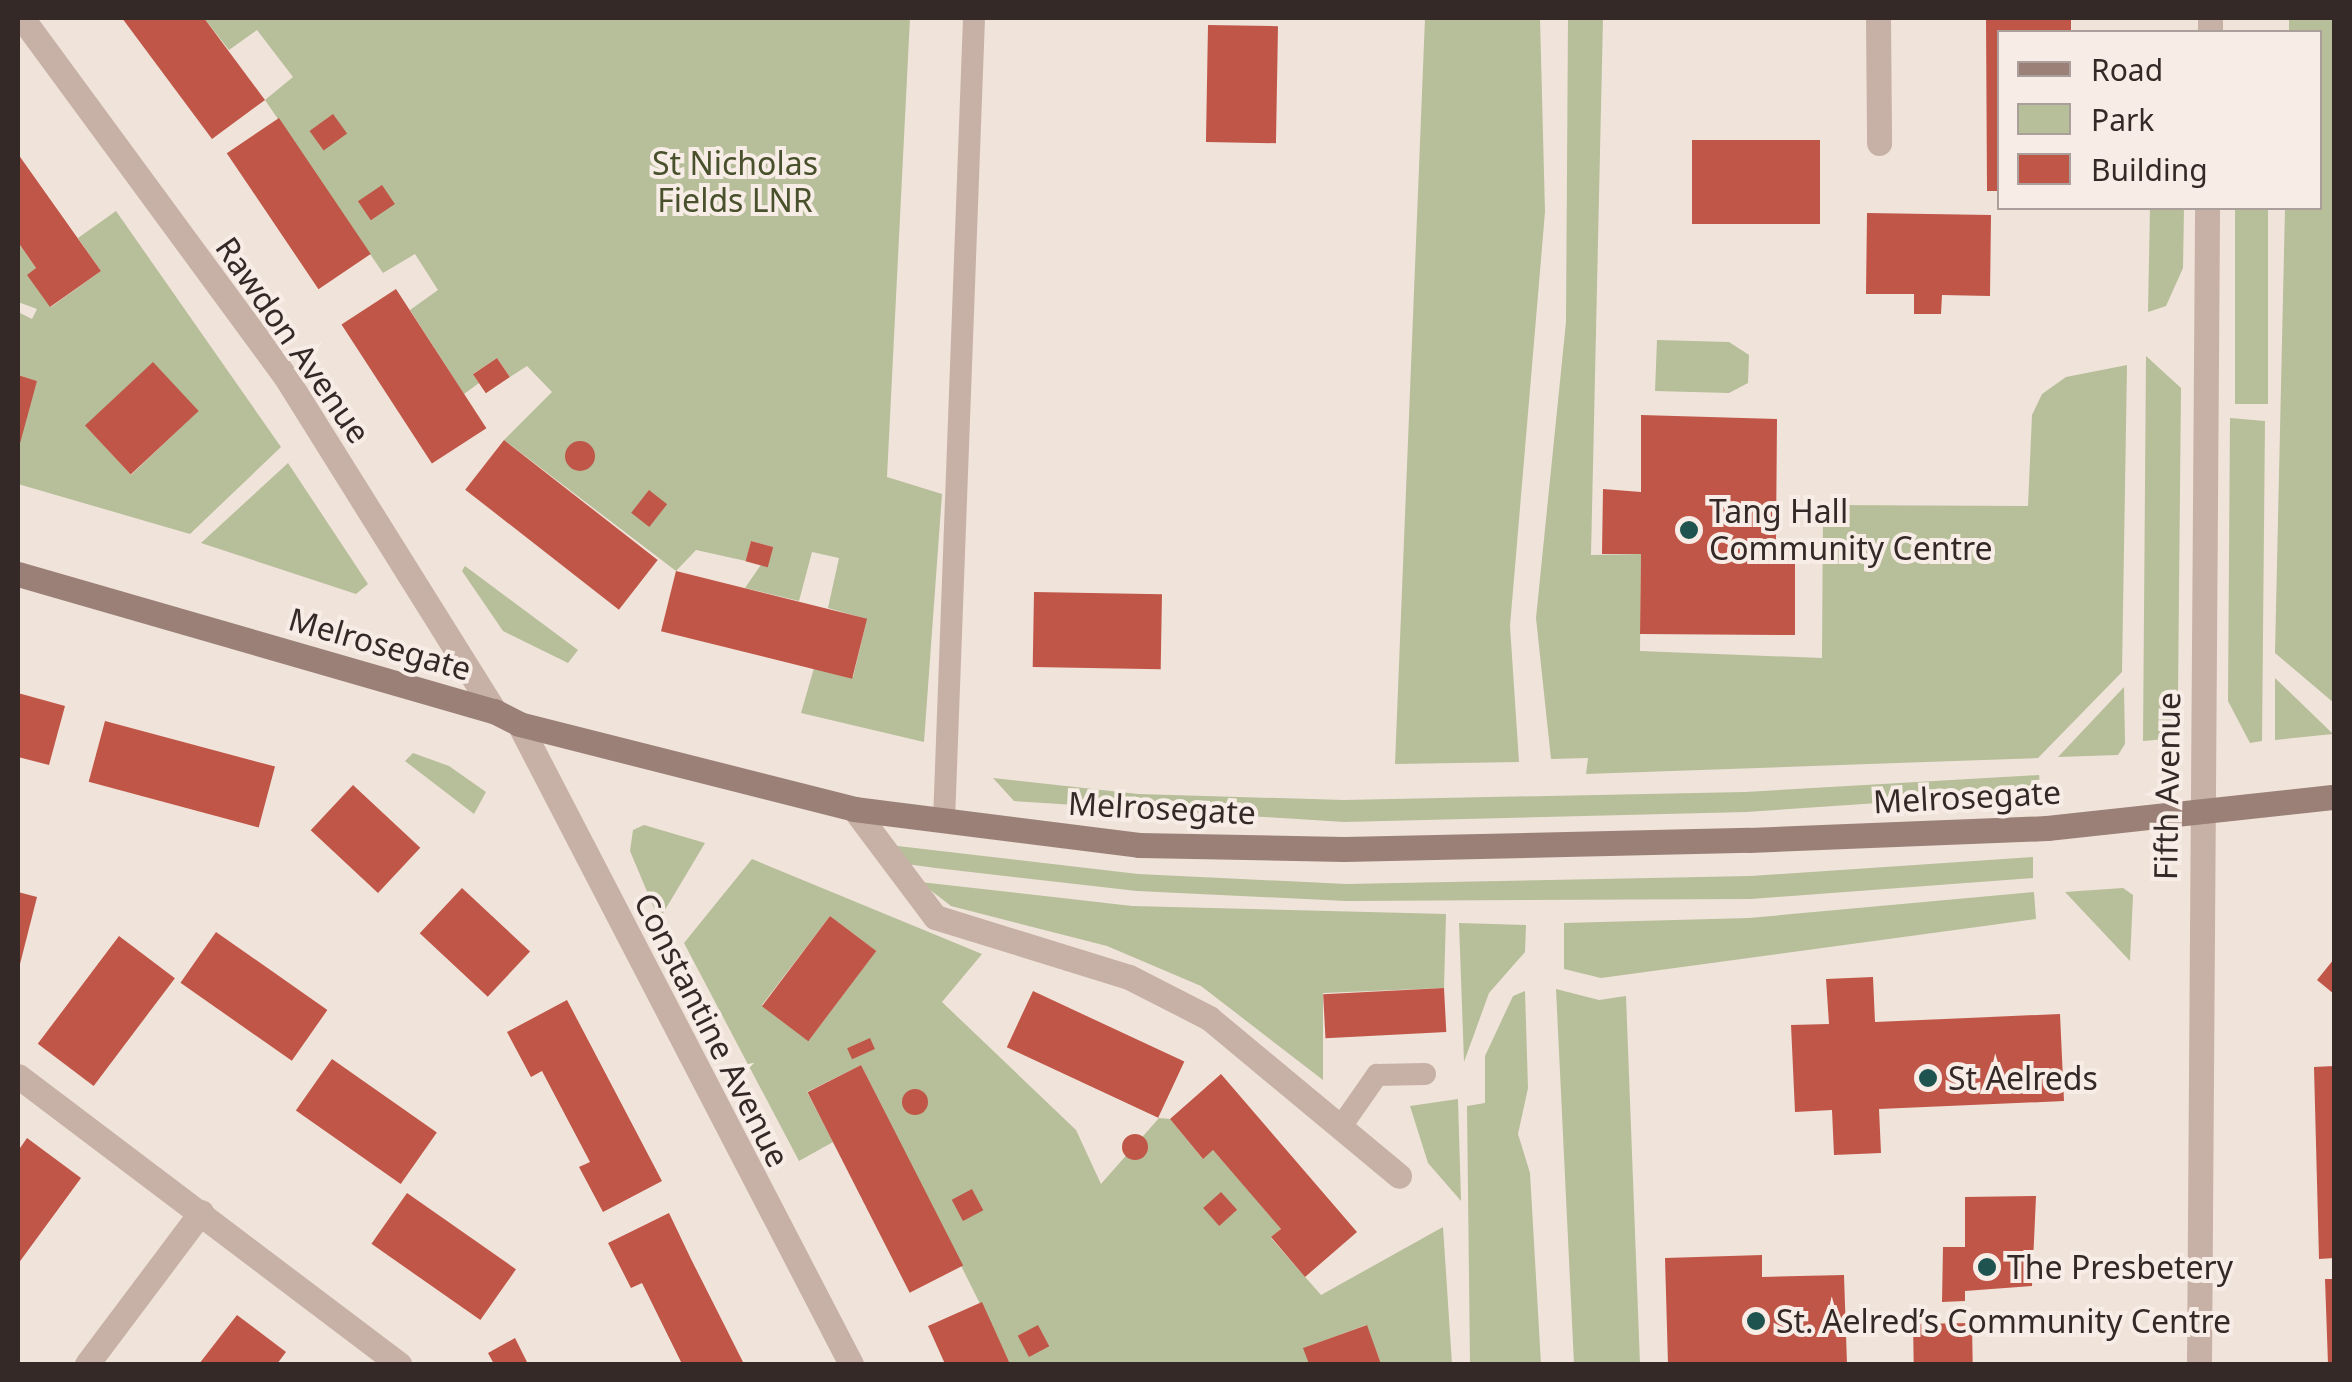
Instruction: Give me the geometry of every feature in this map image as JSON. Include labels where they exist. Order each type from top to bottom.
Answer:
[{"type":"street","name":"Rawdon Avenue","points":[[22,18],[285,376],[494,711]]},
{"type":"street","points":[[1878,18],[1879,143]]},
{"type":"street","name":"Fifth Avenue","points":[[2199,1364],[2199,813],[2206,210]]},
{"type":"street","name":"Melrosegate","points":[[18,574],[494,711],[520,724],[854,808],[1139,845],[1344,849],[1749,840],[2047,828],[2334,796]]},
{"type":"street","name":"Constantine Avenue","points":[[520,724],[851,1364]]},
{"type":"street","points":[[854,808],[935,917],[1129,977],[1208,1018],[1399,1176]]},
{"type":"street","points":[[18,1076],[399,1364]]},
{"type":"street","points":[[87,1364],[201,1212]]},
{"type":"lane","points":[[944,822],[974,18]]},
{"type":"lane","points":[[1340,1128],[1378,1075],[1425,1074]]},
{"type":"green space","name":"St Nicholas Fields LNR","points":[[204,18],[910,18],[887,477],[942,494],[924,742],[801,713],[814,668],[853,677],[867,619],[828,608],[839,558],[812,552],[799,601],[745,588],[773,547],[751,541],[746,561],[696,550],[676,571],[504,440],[552,392],[527,366],[510,377],[497,358],[473,374],[479,383],[464,394],[410,310],[438,290],[415,254],[383,273],[265,100],[293,77],[257,30],[229,50]]},
{"type":"green space","points":[[1425,18],[1540,18],[1545,212],[1510,626],[1519,762],[1395,764]]},
{"type":"green space","points":[[1568,18],[1603,18],[1591,555],[1641,554],[1640,651],[1822,658],[1823,505],[2028,506],[2032,415],[2042,394],[2066,377],[2127,365],[2122,672],[2038,758],[1586,774],[1588,758],[1551,759],[1536,618],[1566,322]]},
{"type":"green space","points":[[2289,18],[2334,18],[2334,703],[2275,653],[2285,210],[2322,210],[2322,30],[2289,30]]},
{"type":"green space","points":[[2150,210],[2184,210],[2183,268],[2166,306],[2148,312]]},
{"type":"green space","points":[[2235,210],[2268,210],[2268,404],[2235,404]]},
{"type":"green space","points":[[116,211],[281,447],[190,534],[18,484],[18,440],[37,381],[18,375],[18,312],[32,319],[37,309],[18,302],[18,242],[36,268],[28,275],[51,307],[101,271],[78,238]],"holes":[[[153,363],[198,411],[131,475],[86,426]]]},
{"type":"green space","points":[[1657,340],[1729,342],[1749,355],[1748,383],[1729,393],[1655,391]]},
{"type":"green space","points":[[2146,356],[2181,388],[2178,695],[2166,739],[2143,741]]},
{"type":"green space","points":[[2230,418],[2265,421],[2262,741],[2250,743],[2228,701]]},
{"type":"green space","points":[[288,463],[368,584],[356,594],[201,543]]},
{"type":"green space","points":[[465,566],[578,650],[568,663],[503,631],[462,571]]},
{"type":"green space","points":[[2275,678],[2333,734],[2275,740]]},
{"type":"green space","points":[[2124,687],[2125,744],[2118,755],[2058,757]]},
{"type":"green space","points":[[413,753],[449,766],[486,792],[474,814],[405,761]]},
{"type":"green space","points":[[2039,775],[2041,792],[1746,812],[1344,822],[1014,801],[993,778],[1138,794],[1344,800],[1745,792]]},
{"type":"green space","points":[[644,825],[705,843],[659,920],[630,851],[633,830]]},
{"type":"green space","points":[[889,845],[1138,874],[1346,884],[1751,876],[2033,857],[2033,878],[1751,899],[1346,901],[1137,891],[936,868],[906,864]]},
{"type":"green space","points":[[752,859],[982,954],[942,1002],[1076,1130],[1101,1184],[1159,1118],[1170,1119],[1202,1158],[1213,1150],[1247,1189],[1281,1229],[1271,1238],[1321,1295],[1443,1227],[1452,1364],[1381,1364],[1366,1325],[1304,1348],[1309,1364],[1010,1364],[861,1065],[807,1092],[833,1142],[799,1161],[684,943]],"holes":[[[830,916],[876,951],[809,1040],[762,1005]]]},
{"type":"green space","points":[[920,882],[1132,906],[1446,914],[1444,988],[1323,993],[1323,1080],[1201,986],[1107,946],[951,906]]},
{"type":"green space","points":[[2123,888],[2133,895],[2130,961],[2065,892]]},
{"type":"green space","points":[[2034,892],[2036,919],[1601,978],[1564,969],[1564,923],[1749,918]]},
{"type":"green space","points":[[1459,923],[1526,925],[1525,952],[1489,993],[1464,1062]]},
{"type":"green space","points":[[1556,989],[1599,1000],[1626,996],[1640,1364],[1574,1364]]},
{"type":"green space","points":[[1525,991],[1528,1088],[1518,1134],[1530,1173],[1541,1364],[1470,1364],[1467,1106],[1485,1103],[1485,1056],[1513,996]]},
{"type":"green space","points":[[1458,1099],[1461,1201],[1428,1163],[1410,1106]]},
{"type":"building","points":[[122,18],[204,18],[265,100],[212,139]]},
{"type":"building","points":[[1986,18],[2071,18],[2071,30],[1997,30],[1997,191],[1987,191]]},
{"type":"building","points":[[1208,25],[1278,26],[1276,143],[1206,142]]},
{"type":"building","points":[[333,114],[347,133],[324,150],[310,131]]},
{"type":"building","points":[[279,118],[371,254],[318,289],[227,153]]},
{"type":"building","points":[[1692,140],[1820,140],[1820,224],[1692,224]]},
{"type":"building","points":[[18,154],[101,271],[50,307],[27,275],[36,268],[18,242]]},
{"type":"building","points":[[382,185],[395,204],[371,220],[358,201]]},
{"type":"building","points":[[1867,213],[1991,215],[1990,296],[1942,295],[1941,314],[1914,314],[1914,294],[1866,294]]},
{"type":"building","points":[[396,289],[486,428],[432,464],[341,324]]},
{"type":"building","points":[[497,358],[510,377],[486,393],[473,374]]},
{"type":"building","points":[[153,362],[199,411],[131,474],[85,425]]},
{"type":"building","points":[[18,375],[37,381],[19,447],[18,447]]},
{"type":"building","name":"Tang Hall Community Centre","points":[[1641,415],[1777,419],[1776,542],[1795,543],[1795,635],[1640,634],[1641,554],[1602,554],[1603,489],[1641,492]]},
{"type":"building","points":[[504,440],[658,560],[619,610],[465,490]]},
{"type":"building","points":[[580,441],[594,450],[595,456],[586,470],[580,471],[566,462],[565,456],[574,442]]},
{"type":"building","points":[[649,490],[667,504],[649,527],[631,513]]},
{"type":"building","points":[[751,541],[773,547],[768,567],[746,561]]},
{"type":"building","points":[[676,571],[867,619],[852,679],[661,631]]},
{"type":"building","points":[[1034,592],[1162,594],[1161,669],[1033,667]]},
{"type":"building","points":[[18,693],[65,706],[49,765],[18,757]]},
{"type":"building","points":[[105,721],[275,767],[259,827],[89,782]]},
{"type":"building","points":[[353,785],[420,848],[378,893],[311,830]]},
{"type":"building","points":[[462,888],[530,951],[488,997],[420,933]]},
{"type":"building","points":[[18,892],[37,897],[19,968],[18,968]]},
{"type":"building","points":[[830,916],[876,951],[808,1041],[762,1006]]},
{"type":"building","points":[[216,932],[327,1010],[292,1061],[180,983]]},
{"type":"building","points":[[119,936],[175,978],[94,1086],[38,1044]]},
{"type":"building","points":[[2334,959],[2334,994],[2317,980]]},
{"type":"building","name":"St Aelreds","points":[[1873,977],[1875,1022],[2060,1014],[2064,1101],[1879,1109],[1881,1153],[1834,1155],[1832,1110],[1795,1112],[1791,1025],[1829,1024],[1826,979]]},
{"type":"building","points":[[1444,988],[1446,1032],[1325,1038],[1323,994]]},
{"type":"building","points":[[1033,991],[1184,1062],[1158,1118],[1007,1047]]},
{"type":"building","points":[[567,1000],[662,1181],[603,1212],[579,1167],[590,1162],[542,1071],[531,1077],[507,1032]]},
{"type":"building","points":[[870,1038],[875,1049],[852,1059],[847,1048]]},
{"type":"building","points":[[332,1059],[437,1132],[401,1184],[296,1111]]},
{"type":"building","points":[[861,1065],[963,1265],[910,1293],[808,1092]]},
{"type":"building","points":[[2334,1066],[2334,1258],[2319,1259],[2314,1067]]},
{"type":"building","points":[[1221,1074],[1357,1232],[1305,1277],[1271,1237],[1281,1229],[1213,1150],[1203,1159],[1170,1119]]},
{"type":"building","points":[[915,1089],[924,1093],[928,1102],[924,1111],[915,1115],[906,1111],[902,1102],[906,1093]]},
{"type":"building","points":[[1135,1134],[1144,1138],[1148,1147],[1144,1156],[1135,1160],[1126,1156],[1122,1147],[1126,1138]]},
{"type":"building","points":[[27,1138],[81,1178],[18,1264],[18,1151]]},
{"type":"building","points":[[972,1189],[983,1210],[963,1221],[952,1200]]},
{"type":"building","points":[[1221,1192],[1237,1210],[1219,1226],[1203,1208]]},
{"type":"building","points":[[407,1193],[516,1269],[480,1320],[371,1244]]},
{"type":"building","name":"The Presbetery","points":[[2036,1196],[2032,1286],[1965,1291],[1965,1301],[1942,1302],[1943,1247],[1965,1247],[1965,1197]]},
{"type":"building","points":[[669,1213],[744,1364],[682,1364],[642,1283],[631,1288],[608,1243]]},
{"type":"building","name":"St. Aelred’s Community Centre","points":[[1762,1255],[1762,1277],[1844,1275],[1847,1364],[1668,1364],[1665,1258]]},
{"type":"building","points":[[2325,1279],[2334,1279],[2334,1364],[2328,1364]]},
{"type":"building","points":[[982,1302],[1010,1364],[945,1364],[928,1326]]},
{"type":"building","points":[[237,1315],[286,1352],[277,1364],[199,1364]]},
{"type":"building","points":[[1972,1323],[1973,1364],[1914,1364],[1913,1324]]},
{"type":"building","points":[[1038,1325],[1049,1346],[1029,1357],[1018,1336]]},
{"type":"building","points":[[1367,1325],[1381,1364],[1309,1364],[1303,1348]]},
{"type":"building","points":[[515,1338],[528,1364],[494,1364],[488,1353]]},
{"type":"place","name":"Tang Hall Community Centre","points":[[1689,530]]},
{"type":"place","name":"St Aelreds","points":[[1928,1078]]},
{"type":"place","name":"The Presbetery","points":[[1987,1267]]},
{"type":"place","name":"St. Aelred’s Community Centre","points":[[1756,1321]]}]
